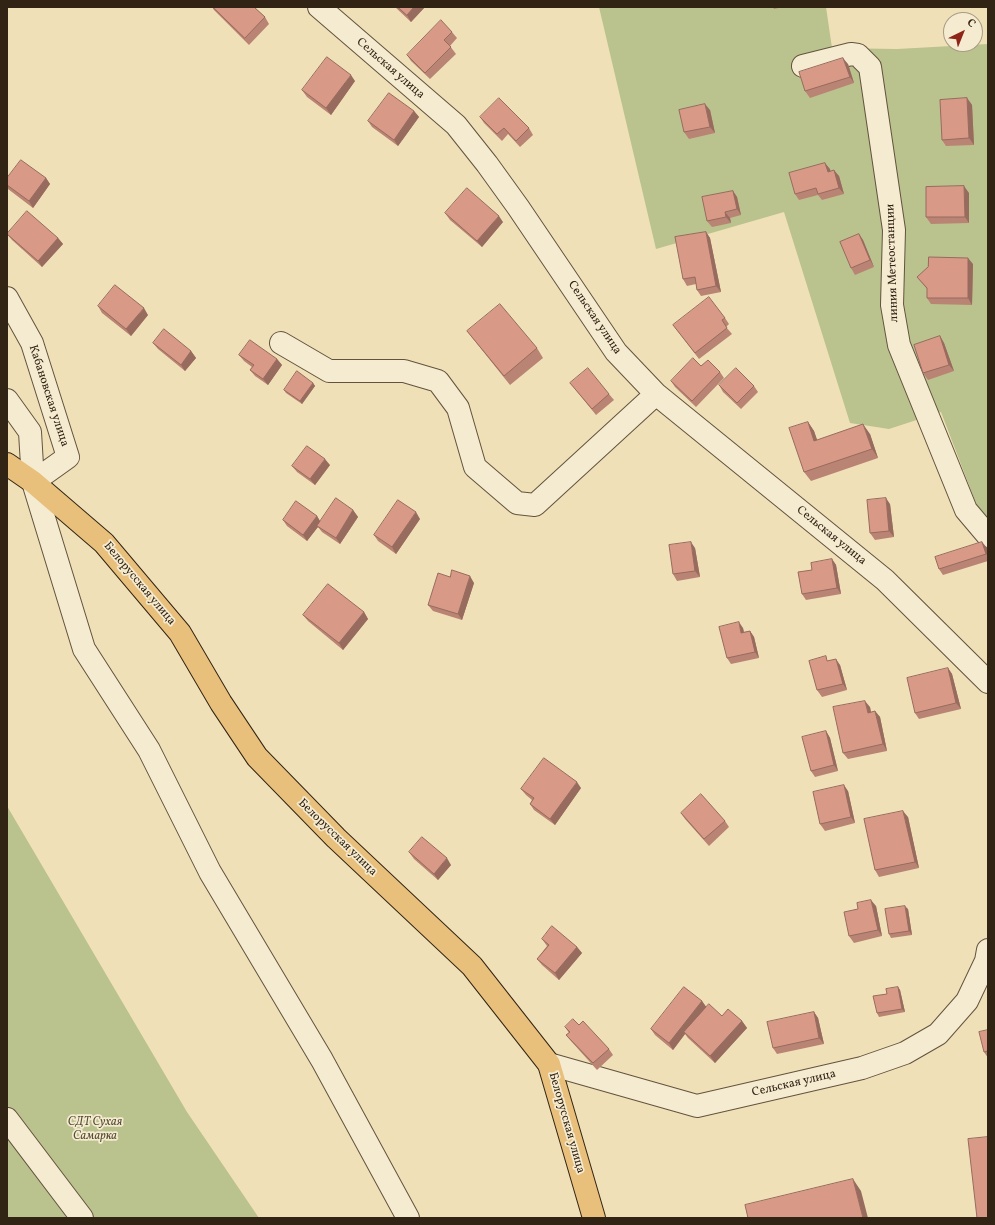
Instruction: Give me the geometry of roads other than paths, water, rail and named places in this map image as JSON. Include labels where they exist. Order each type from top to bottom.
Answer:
[{"type":"main road","name":"Белорусская улица","points":[[7,464],[34,482],[104,543],[180,633],[221,703],[257,757],[336,838],[472,966],[549,1064],[594,1218]]},
{"type":"street","name":"Сельская улица","points":[[319,7],[456,125],[487,164],[616,352],[656,394],[885,580],[988,682]]},
{"type":"street","name":"линия Метеостанции","points":[[803,66],[850,54],[858,55],[870,67],[894,230],[892,305],[899,345],[966,510],[988,536]]},
{"type":"street","name":"Кабановская улица","points":[[7,298],[32,343],[68,457],[34,482]]},
{"type":"street","points":[[282,343],[329,372],[404,371],[438,381],[458,408],[475,467],[517,503],[535,505],[656,394]]},
{"type":"street","points":[[7,400],[30,432],[34,482],[84,649],[149,750],[210,872],[322,1060],[408,1218]]},
{"type":"street","name":"Сельская улица","points":[[549,1064],[697,1106],[862,1068],[905,1053],[938,1034],[967,1001],[986,961],[988,950]]},
{"type":"street","points":[[7,1119],[82,1218]]},
{"type":"park label","name":"СДТ Сухая Самарка","points":[[95,1130]]}]
